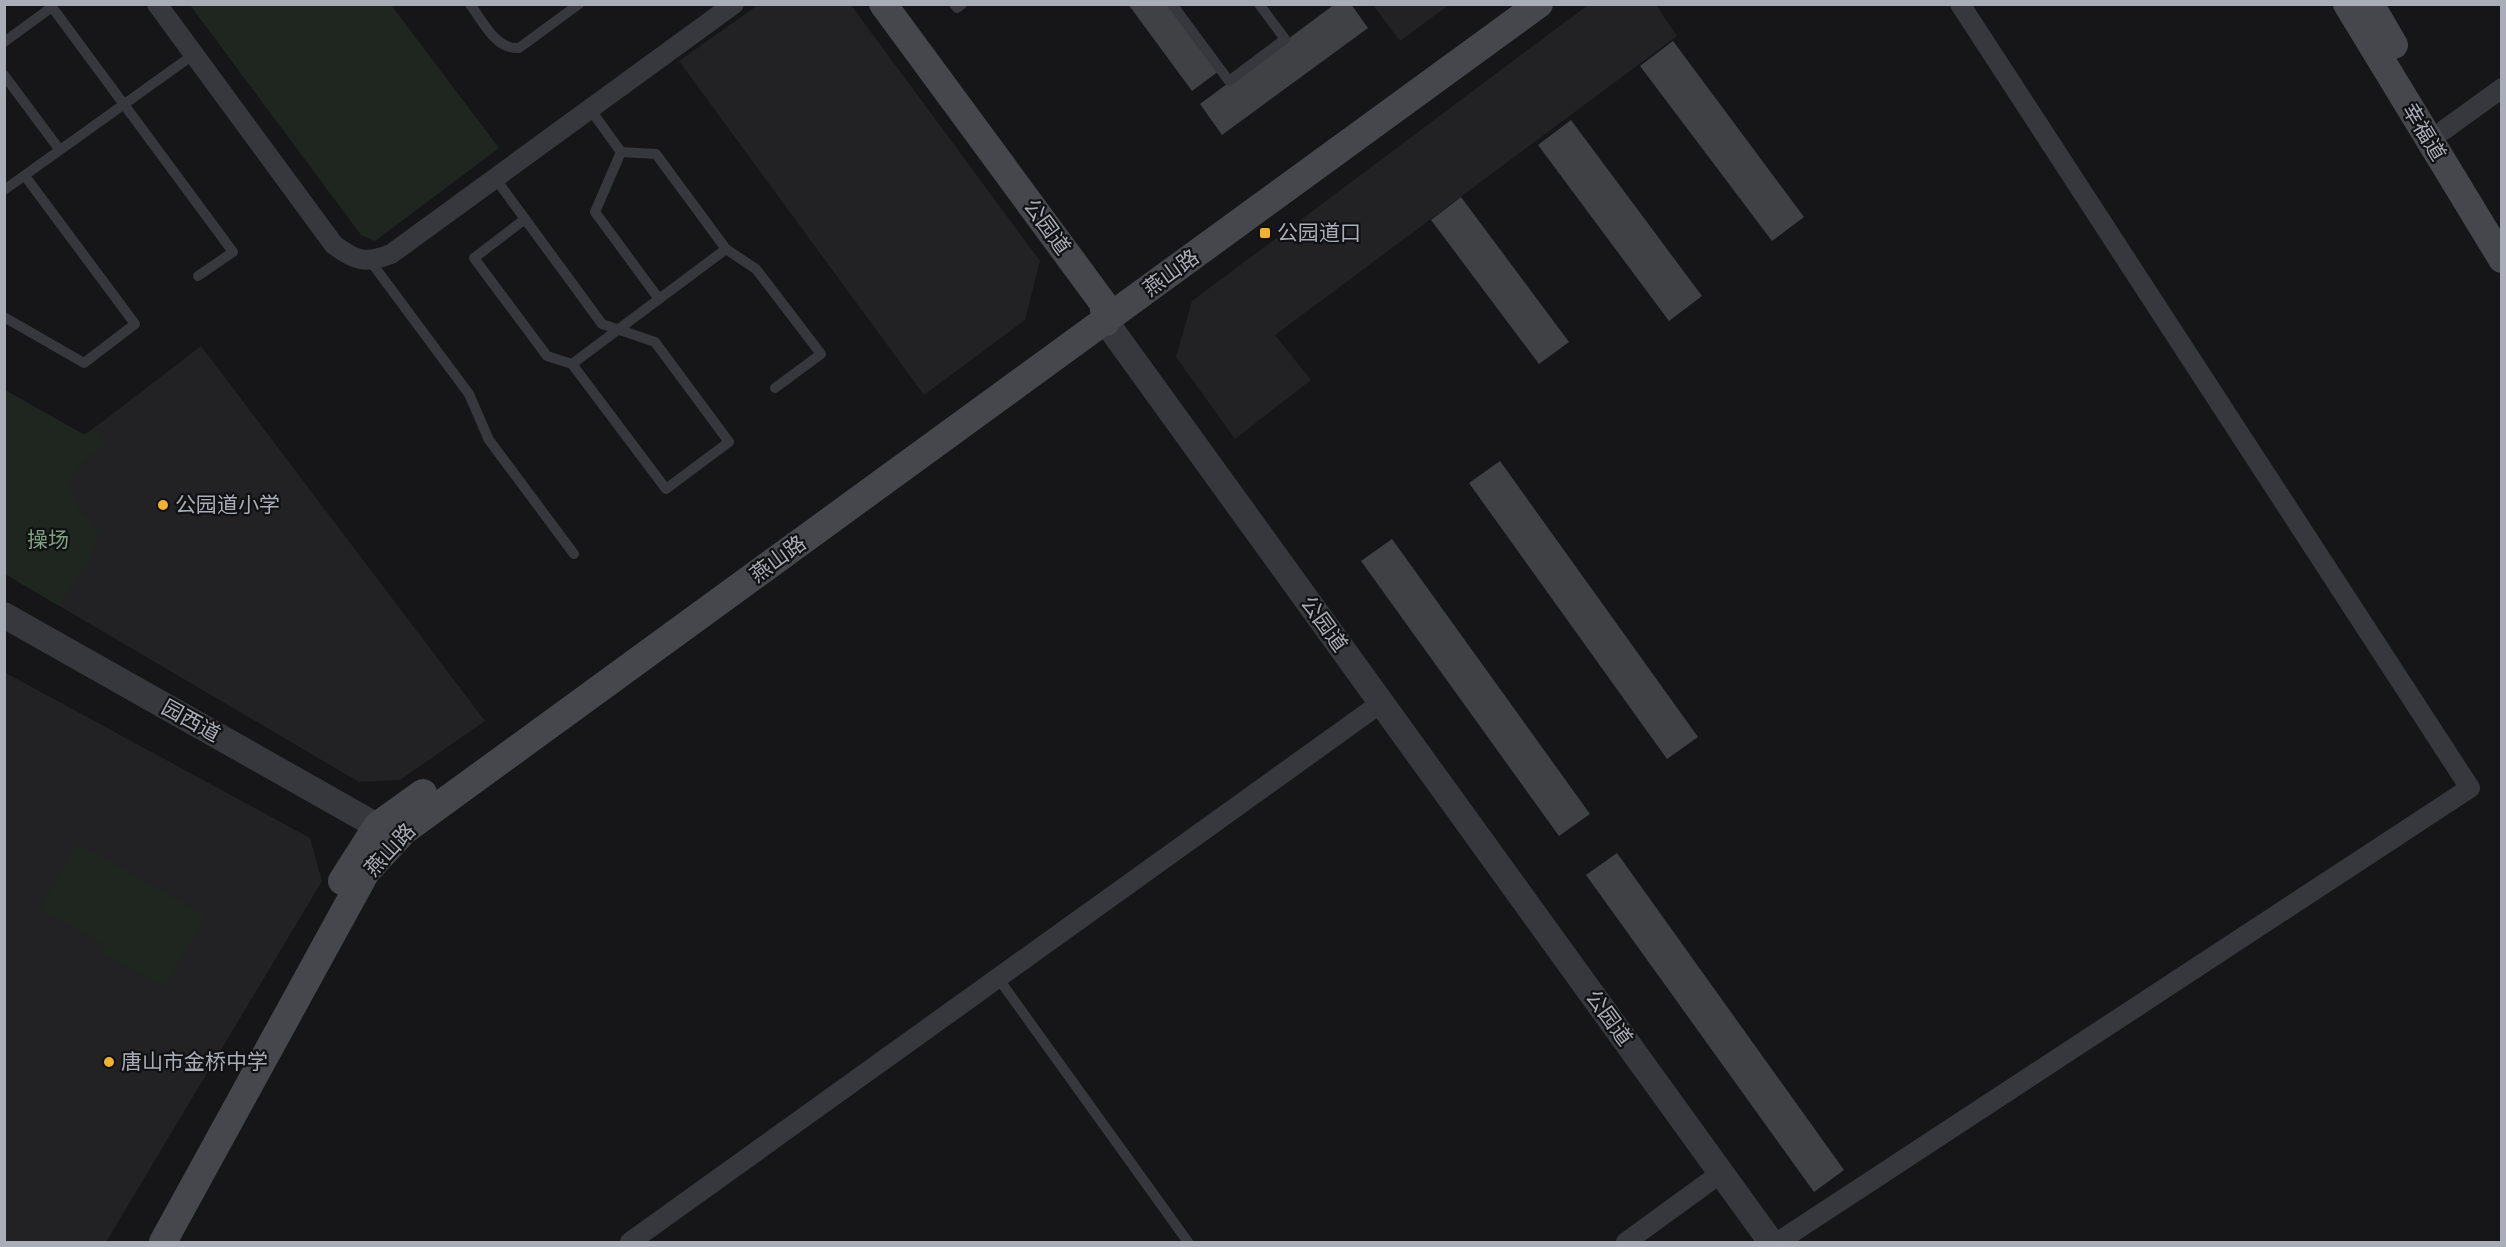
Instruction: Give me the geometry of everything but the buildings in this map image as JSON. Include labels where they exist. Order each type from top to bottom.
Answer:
[{"type":"main road","name":"公园道","points":[[883,4],[1104,312]]},
{"type":"main road","name":"燕山路","points":[[163,1242],[366,872],[404,831],[1104,312],[1507,4]]},
{"type":"main road","name":"燕山路","points":[[143,1242],[352,862],[377,826],[1539,4]]},
{"type":"main road","name":"幸福道","points":[[2347,4],[2502,260]]},
{"type":"main road","name":"幸福道","points":[[2370,4],[2502,225]]},
{"type":"street","points":[[156,4],[334,245],[350,256],[371,262],[392,254],[734,4]]},
{"type":"street","points":[[1778,1242],[2470,788],[1960,4]]},
{"type":"street","points":[[2444,130],[2502,88]]},
{"type":"street","name":"公园道","points":[[1104,312],[1382,703],[1771,1242]]},
{"type":"street","name":"园西道","points":[[4,615],[377,826]]},
{"type":"street","points":[[630,1242],[1382,703]]},
{"type":"street","points":[[1626,1242],[1721,1173]]},
{"type":"lane","points":[[471,4],[499,43],[510,49],[519,48],[579,4]]},
{"type":"lane","points":[[954,4],[957,8],[962,4]]},
{"type":"lane","points":[[1172,4],[1229,81],[1285,39],[1259,4]]},
{"type":"lane","points":[[4,42],[52,7],[233,252],[198,276]]},
{"type":"lane","points":[[4,190],[194,55]]},
{"type":"lane","points":[[4,75],[59,149]]},
{"type":"lane","points":[[590,109],[621,152]]},
{"type":"lane","points":[[621,152],[656,154],[726,249],[756,269],[821,354],[775,388]]},
{"type":"lane","points":[[621,152],[595,212],[659,298]]},
{"type":"lane","points":[[4,317],[84,363],[135,324],[25,176]]},
{"type":"lane","points":[[495,178],[602,324],[655,342],[729,442],[666,489],[572,364],[547,356],[474,258],[525,219]]},
{"type":"lane","points":[[572,364],[726,249]]},
{"type":"lane","points":[[371,262],[469,394],[489,440],[574,554]]},
{"type":"lane","points":[[998,978],[1188,1242]]},
{"type":"shaded area","points":[[758,5],[851,5],[1040,261],[1025,320],[924,395],[679,61]]},
{"type":"shaded area","points":[[1373,5],[1449,5],[1400,41]]},
{"type":"shaded area","points":[[1588,5],[1656,5],[1677,36],[1275,335],[1311,380],[1235,439],[1176,357],[1192,301]]},
{"type":"shaded area","name":"公园道小学","points":[[201,346],[485,721],[400,780],[359,782],[5,574],[5,390],[85,435]]},
{"type":"shaded area","name":"唐山市金桥中学","points":[[4,672],[310,838],[322,881],[106,1242],[5,1242]]},
{"type":"green space","points":[[190,5],[391,5],[499,148],[375,241],[361,235]]},
{"type":"green space","name":"操场","points":[[5,390],[84,435],[95,427],[107,443],[91,455],[73,475],[72,493],[77,504],[98,532],[93,556],[59,606],[5,574]]},
{"type":"green space","points":[[77,843],[206,916],[165,988],[100,952],[104,945],[40,909]]},
{"type":"place","name":"公园道口","points":[[1265,233]]},
{"type":"place","name":"公园道小学","points":[[163,505]]},
{"type":"place","name":"唐山市金桥中学","points":[[109,1062]]}]
